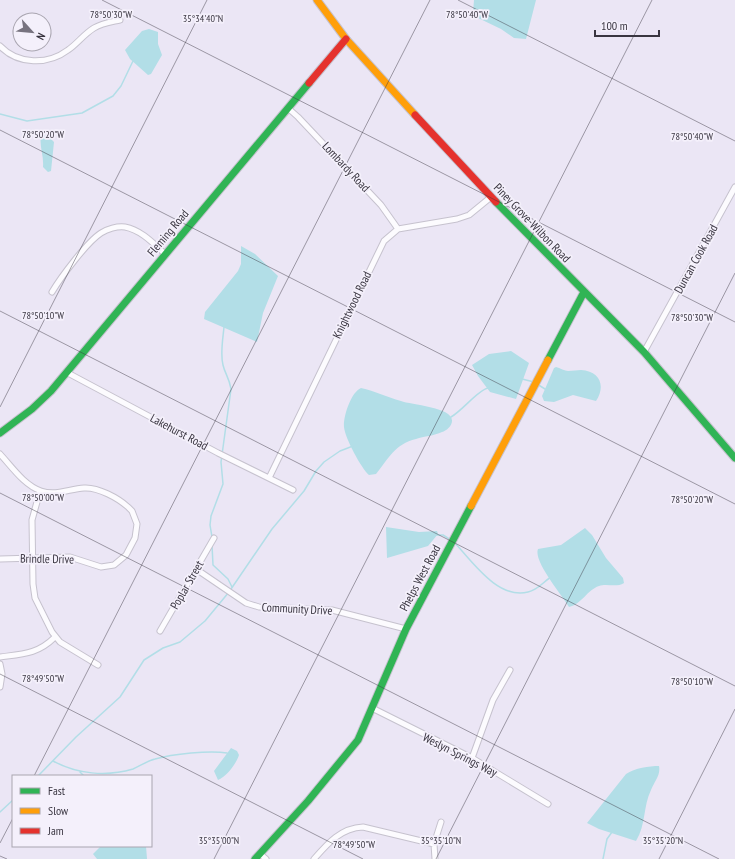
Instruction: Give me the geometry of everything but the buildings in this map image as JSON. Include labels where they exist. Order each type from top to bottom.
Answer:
[{"type":"street","name":"Piney Grove-Wilbon Road","points":[[317,0],[346,39],[491,197],[644,352],[735,458]]},
{"type":"street","points":[[0,46],[14,56],[24,59],[39,61],[50,59],[69,50],[93,28],[104,23],[120,20]]},
{"type":"street","name":"Fleming Road","points":[[0,433],[32,409],[66,372],[289,109],[346,39]]},
{"type":"street","name":"Lombardy Road","points":[[289,109],[381,204],[398,229]]},
{"type":"street","name":"Duncan Cook Road","points":[[644,352],[735,187]]},
{"type":"street","points":[[398,229],[457,219],[469,215],[491,197]]},
{"type":"street","points":[[52,292],[72,264],[101,233],[116,227],[126,228],[142,234],[165,254]]},
{"type":"street","name":"Knightwood Road","points":[[269,478],[377,253],[384,241],[398,229]]},
{"type":"street","name":"Phelps West Road","points":[[258,856],[349,752],[366,725],[406,629],[584,292]]},
{"type":"street","name":"Lakehurst Road","points":[[66,372],[218,453],[293,490]]},
{"type":"street","points":[[0,454],[28,484],[40,491],[33,515],[32,558],[35,598],[56,637],[64,645],[98,665]]},
{"type":"street","name":"Brindle Drive","points":[[0,558],[76,558],[96,566],[108,566],[120,562],[126,555],[137,532],[137,524],[132,511],[125,504],[102,492],[89,488],[55,493],[40,491]]},
{"type":"street","name":"Poplar Street","points":[[160,632],[214,538]]},
{"type":"street","name":"Community Drive","points":[[196,569],[246,603],[259,607],[332,610],[406,629]]},
{"type":"street","points":[[0,657],[35,651],[48,644],[56,637]]},
{"type":"street","points":[[0,664],[2,674],[0,687]]},
{"type":"street","points":[[472,758],[494,700],[510,670]]},
{"type":"street","name":"Weslyn Springs Way","points":[[372,708],[472,758],[548,804]]},
{"type":"street","points":[[435,859],[434,844],[441,822]]},
{"type":"street","points":[[314,859],[325,846],[342,832],[351,828],[362,827],[434,844]]},
{"type":"street","points":[[258,856],[266,859]]},
{"type":"water","points":[[474,0],[536,0],[526,39],[514,38],[501,29],[476,17],[473,13]]},
{"type":"water","points":[[149,29],[158,32],[158,44],[162,55],[151,74],[148,75],[130,59],[125,50],[142,31]]},
{"type":"water","points":[[41,135],[48,136],[54,142],[51,171],[48,172],[43,167]]},
{"type":"water","points":[[241,246],[255,254],[278,276],[263,313],[257,342],[204,319],[205,312],[238,271],[241,264]]},
{"type":"water","points":[[511,351],[529,363],[516,399],[490,392],[472,365],[489,354]]},
{"type":"water","points":[[556,367],[567,371],[588,371],[597,376],[601,385],[601,390],[596,401],[573,395],[554,402],[544,401],[542,396],[554,368]]},
{"type":"water","points":[[361,388],[406,402],[439,410],[451,416],[452,423],[444,431],[403,444],[388,458],[376,474],[369,475],[354,452],[347,438],[344,427],[348,405],[357,390]]},
{"type":"water","points":[[386,527],[419,532],[437,531],[438,534],[428,546],[387,558]]},
{"type":"water","points":[[585,528],[592,535],[606,558],[623,578],[624,583],[618,585],[599,586],[577,603],[569,607],[544,569],[540,561],[538,549],[561,545]]},
{"type":"water","points":[[231,748],[237,751],[239,755],[238,758],[228,773],[218,780],[214,771]]},
{"type":"water","points":[[659,766],[658,775],[648,796],[641,829],[636,841],[599,829],[587,823],[626,774],[642,768]]},
{"type":"water","points":[[100,847],[146,847],[147,859],[97,859],[93,854]]},
{"type":"waterway","points":[[0,114],[27,121],[82,113],[113,96],[121,86],[133,61]]},
{"type":"waterway","points":[[212,537],[210,525],[211,516],[223,484],[221,462],[231,389],[222,361],[224,327]]},
{"type":"waterway","points":[[522,379],[534,382]]},
{"type":"waterway","points":[[537,384],[545,389]]},
{"type":"waterway","points":[[451,417],[480,392],[488,388]]},
{"type":"waterway","points":[[39,775],[76,737],[120,697],[144,660],[163,648],[180,642],[205,621],[229,592],[272,529],[304,491],[316,471],[324,462],[340,451],[353,446]]},
{"type":"waterway","points":[[436,535],[443,535],[451,540]]},
{"type":"waterway","points":[[454,542],[486,577],[496,585],[506,590],[517,593],[532,591],[551,577]]},
{"type":"waterway","points":[[212,545],[213,565],[228,579],[232,587]]},
{"type":"waterway","points":[[53,761],[72,769],[92,773],[112,773],[133,769],[146,762],[162,757],[201,752],[227,753]]},
{"type":"waterway","points":[[80,772],[83,775]]},
{"type":"waterway","points":[[0,812],[12,801]]},
{"type":"waterway","points":[[603,859],[607,839],[612,832]]},
{"type":"traffic: fast","points":[[0,433],[32,409],[51,391],[309,83]]},
{"type":"traffic: fast","points":[[496,202],[644,352],[735,458]]},
{"type":"traffic: fast","points":[[548,360],[584,292]]},
{"type":"traffic: fast","points":[[255,859],[308,801],[358,740],[406,629],[471,506]]},
{"type":"traffic: slow","points":[[317,0],[346,39],[415,115]]},
{"type":"traffic: slow","points":[[471,506],[548,360]]},
{"type":"traffic: jam","points":[[309,83],[346,39]]},
{"type":"traffic: jam","points":[[415,115],[496,202]]}]
